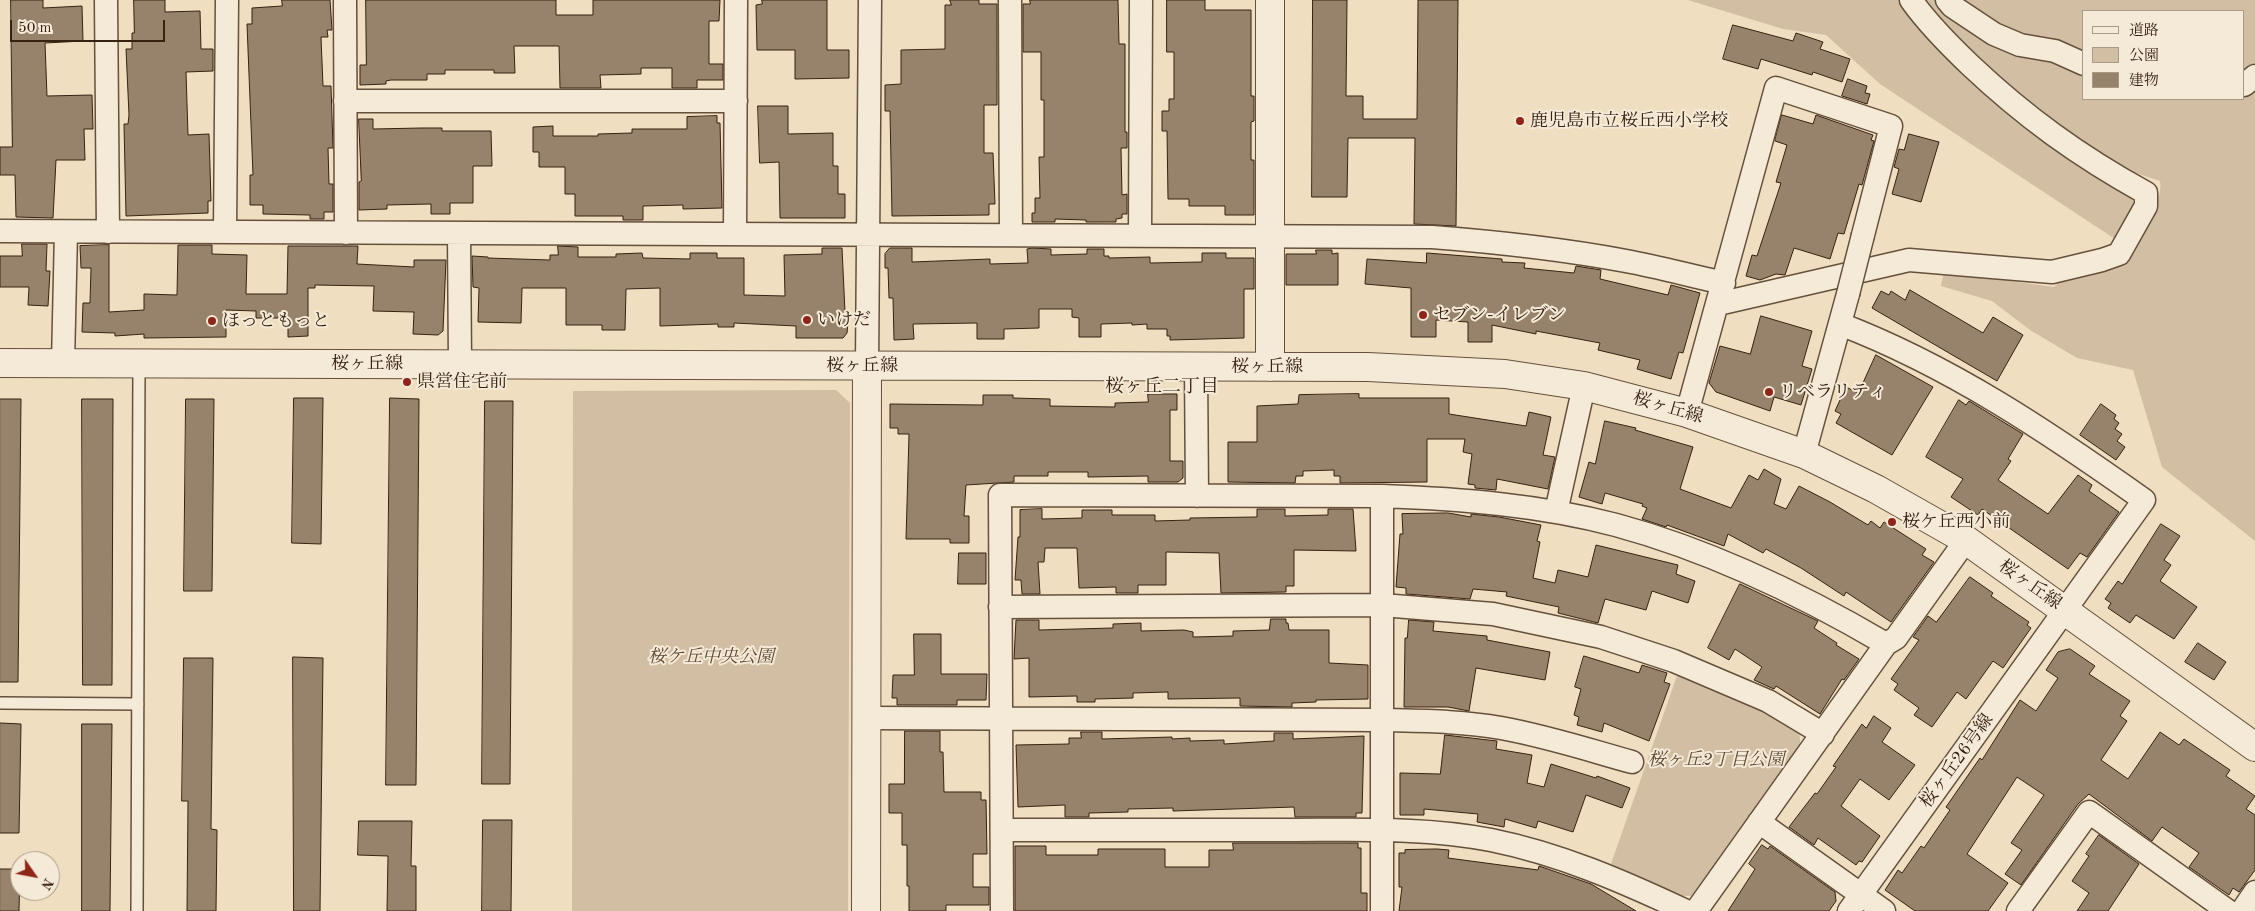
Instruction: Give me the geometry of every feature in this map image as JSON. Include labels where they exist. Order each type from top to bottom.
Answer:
[{"type":"street","points":[[106,0],[108,232]]},
{"type":"street","points":[[225,232],[226,0]]},
{"type":"street","points":[[345,0],[346,233]]},
{"type":"street","points":[[735,234],[736,0]]},
{"type":"street","points":[[866,911],[870,0]]},
{"type":"street","points":[[1010,0],[1010,235]]},
{"type":"street","points":[[1140,0],[1140,235]]},
{"type":"street","points":[[1270,0],[1270,368]]},
{"type":"street","points":[[0,231],[1432,237],[1488,241],[1627,261],[1721,294],[1909,260],[2052,272],[2119,254],[2146,206],[2146,192],[2104,170],[2057,139],[2002,95],[1944,40],[1911,0]]},
{"type":"street","points":[[1947,0],[1952,6],[1994,34],[2020,45],[2055,51],[2082,63]]},
{"type":"street","points":[[2245,84],[2255,76]]},
{"type":"street","points":[[1687,412],[1721,294],[1776,88],[1891,126],[1864,236],[1804,454]]},
{"type":"street","points":[[345,101],[736,102]]},
{"type":"street","points":[[63,363],[66,232]]},
{"type":"street","points":[[460,233],[460,364]]},
{"type":"street","name":"桜ヶ丘26号線","points":[[1840,324],[1907,353],[2020,414],[2144,500],[1855,903]]},
{"type":"street","name":"桜ヶ丘線","points":[[0,363],[1368,367],[1505,374],[1584,386],[1687,412],[1804,454],[1876,489],[1966,540],[2255,747]]},
{"type":"street","points":[[1196,367],[1197,496]]},
{"type":"street","points":[[1556,512],[1584,386]]},
{"type":"street","points":[[1002,911],[1000,495],[1382,496],[1437,498],[1556,512],[1615,525],[1666,540],[1724,561],[1830,611],[1886,644]]},
{"type":"street","points":[[1382,496],[1382,911]]},
{"type":"street","points":[[1696,911],[1886,644],[1896,638],[1966,540]]},
{"type":"street","points":[[1000,607],[1382,605],[1493,614],[1602,637],[1674,661],[1722,679],[1768,701],[1823,734]]},
{"type":"street","points":[[867,718],[1382,720],[1443,722],[1500,728],[1556,740],[1632,762]]},
{"type":"street","points":[[2018,911],[2089,812],[2228,911]]},
{"type":"street","points":[[1759,822],[1855,903],[1884,911]]},
{"type":"street","points":[[1002,830],[1382,830],[1458,836],[1490,840],[1528,849],[1598,871],[1686,911]]},
{"type":"street","points":[[2242,911],[2255,892]]},
{"type":"lane","points":[[137,911],[139,364]]},
{"type":"lane","points":[[0,703],[138,704]]},
{"type":"green space","points":[[1688,0],[1905,0],[1969,76],[2045,143],[2133,193],[2133,213],[2115,239],[1880,84],[1826,35],[1783,29]]},
{"type":"green space","points":[[1920,0],[1938,0],[2063,59],[2082,72],[2082,100],[2245,100],[2245,92],[2255,84],[2255,541],[2162,467],[2133,370],[2077,358],[2030,330],[1992,301],[1941,286],[1944,272],[2054,287],[2068,273],[2117,264],[2152,212],[2160,190],[2160,181],[2102,162],[1985,71]]},
{"type":"green space","points":[[1957,0],[2255,0],[2255,67],[2245,75],[2245,10],[2082,10],[2082,54],[2022,40]]},
{"type":"green space","name":"桜ケ丘中央公園","points":[[836,390],[850,403],[848,911],[572,911],[573,391]]},
{"type":"green space","name":"桜ヶ丘2丁目公園","points":[[1678,673],[1721,689],[1799,729],[1801,752],[1694,896],[1677,896],[1611,864]]},
{"type":"building","points":[[11,0],[43,0],[43,8],[82,6],[83,41],[45,43],[47,96],[92,95],[93,129],[84,129],[85,160],[56,160],[53,218],[16,217],[15,175],[0,175],[0,147],[12,147]]},
{"type":"building","points":[[134,0],[165,0],[165,12],[200,11],[201,49],[213,49],[213,71],[186,72],[188,135],[209,134],[211,201],[208,201],[208,213],[126,216],[124,124],[128,124],[129,115],[126,49],[132,49]]},
{"type":"building","points":[[282,0],[330,0],[332,30],[327,30],[328,37],[321,37],[323,86],[331,86],[333,148],[328,148],[329,184],[333,184],[333,212],[324,212],[324,219],[310,219],[310,215],[263,214],[263,205],[250,205],[250,175],[253,175],[247,24],[252,24],[252,8],[282,6]]},
{"type":"building","points":[[366,0],[556,0],[556,15],[593,15],[593,0],[720,0],[719,21],[709,21],[709,64],[723,64],[723,80],[697,80],[697,88],[672,88],[672,68],[641,68],[641,74],[600,75],[601,88],[560,88],[559,46],[514,46],[515,73],[494,73],[494,70],[445,70],[445,74],[427,74],[427,80],[391,80],[386,81],[386,84],[360,85],[360,65],[366,65]]},
{"type":"building","points":[[762,0],[827,0],[827,50],[849,50],[849,78],[795,79],[795,50],[757,50],[756,5],[762,4]]},
{"type":"building","points":[[950,0],[979,0],[979,4],[997,4],[997,105],[984,105],[984,153],[993,153],[995,204],[989,204],[989,215],[892,216],[890,111],[885,111],[885,85],[901,84],[901,50],[945,49],[945,5],[951,5]]},
{"type":"building","points":[[1030,0],[1118,0],[1119,44],[1125,44],[1125,132],[1127,132],[1127,148],[1121,148],[1122,195],[1127,194],[1127,214],[1122,214],[1122,218],[1116,219],[1116,222],[1055,219],[1055,222],[1032,222],[1032,213],[1035,213],[1035,198],[1040,198],[1039,157],[1044,157],[1044,100],[1041,100],[1041,52],[1023,52],[1023,4],[1030,4]]},
{"type":"building","points":[[1167,0],[1205,0],[1205,10],[1251,10],[1251,96],[1254,96],[1254,121],[1251,122],[1251,160],[1254,160],[1254,215],[1225,215],[1225,206],[1189,206],[1189,199],[1168,199],[1167,131],[1162,131],[1162,111],[1169,111],[1169,99],[1174,99],[1174,52],[1167,52]]},
{"type":"building","points":[[1313,0],[1347,0],[1346,96],[1363,96],[1363,119],[1417,119],[1418,0],[1458,0],[1456,226],[1414,224],[1415,138],[1348,138],[1347,197],[1312,197]]},
{"type":"building","points":[[1733,25],[1793,41],[1796,33],[1823,42],[1820,49],[1850,59],[1842,82],[1813,72],[1812,75],[1761,59],[1758,69],[1723,59]]},
{"type":"building","points":[[1848,79],[1867,86],[1865,93],[1870,94],[1867,104],[1842,96]]},
{"type":"building","points":[[758,106],[788,106],[788,134],[833,133],[833,166],[838,166],[838,194],[845,194],[845,218],[780,218],[779,162],[760,163]]},
{"type":"building","points":[[1782,115],[1813,124],[1816,115],[1873,135],[1871,140],[1874,141],[1862,185],[1859,184],[1844,234],[1838,233],[1830,259],[1794,248],[1785,275],[1776,274],[1760,280],[1746,276],[1752,255],[1757,256],[1781,183],[1776,182],[1787,145],[1775,141]]},
{"type":"building","points":[[717,116],[717,123],[720,123],[722,208],[683,209],[683,205],[643,206],[643,220],[623,220],[623,216],[575,216],[575,194],[565,194],[565,167],[539,167],[539,152],[533,152],[533,127],[553,126],[553,136],[598,136],[598,134],[632,133],[632,129],[687,129],[687,117]]},
{"type":"building","points":[[359,119],[373,119],[373,129],[442,128],[442,131],[491,131],[492,166],[473,166],[473,203],[450,203],[450,214],[431,214],[431,204],[387,205],[387,209],[359,210],[359,182],[361,181]]},
{"type":"building","points":[[1909,134],[1939,142],[1921,202],[1892,194],[1899,169],[1894,167],[1899,149],[1904,150]]},
{"type":"building","points":[[22,244],[47,244],[46,271],[50,271],[48,306],[28,305],[29,287],[0,287],[0,256],[22,256]]},
{"type":"building","points":[[109,245],[109,312],[144,310],[144,294],[177,295],[178,245],[212,245],[212,254],[247,255],[246,294],[287,294],[288,246],[358,246],[357,264],[414,267],[414,260],[446,260],[443,331],[438,335],[413,334],[414,312],[373,311],[374,286],[315,285],[315,288],[308,288],[308,336],[288,337],[288,318],[256,318],[256,311],[226,310],[226,337],[144,338],[144,334],[115,336],[115,333],[82,332],[83,303],[90,303],[91,268],[81,268],[80,246]]},
{"type":"building","points":[[558,246],[578,247],[578,257],[616,257],[616,254],[642,253],[643,258],[690,259],[690,253],[717,253],[717,258],[744,258],[744,295],[785,296],[784,255],[822,254],[822,248],[842,248],[845,312],[849,312],[847,333],[843,338],[796,338],[796,326],[734,323],[734,327],[718,327],[718,324],[660,326],[660,288],[626,289],[625,330],[602,330],[602,325],[566,325],[566,288],[522,288],[521,323],[478,322],[479,288],[473,287],[472,256],[550,260],[550,255],[558,255]]},
{"type":"building","points":[[890,248],[912,248],[912,262],[990,259],[990,264],[1028,263],[1027,249],[1032,248],[1051,249],[1051,255],[1087,254],[1087,249],[1104,249],[1104,256],[1109,256],[1109,258],[1150,257],[1150,263],[1202,262],[1202,253],[1226,253],[1226,258],[1254,258],[1254,289],[1244,289],[1244,338],[1170,340],[1170,336],[1167,336],[1167,329],[1147,329],[1147,324],[1132,325],[1132,323],[1101,324],[1101,337],[1079,337],[1079,318],[1072,317],[1072,309],[1039,309],[1039,328],[1004,329],[1004,339],[977,339],[977,323],[913,324],[914,339],[894,340],[893,298],[889,298],[888,268],[885,268],[885,254]]},
{"type":"building","points":[[1316,250],[1332,250],[1332,254],[1338,253],[1338,285],[1286,285],[1286,254],[1316,254]]},
{"type":"building","points":[[1427,253],[1502,259],[1502,262],[1525,263],[1524,268],[1574,273],[1576,266],[1601,270],[1600,279],[1668,295],[1671,285],[1700,293],[1683,353],[1679,352],[1671,379],[1637,369],[1640,360],[1598,350],[1600,343],[1536,331],[1536,334],[1492,325],[1492,342],[1468,342],[1468,322],[1436,320],[1436,337],[1411,337],[1411,288],[1365,284],[1367,259],[1426,263]]},
{"type":"building","points":[[1910,290],[1983,333],[1993,317],[2023,335],[1997,381],[1872,308],[1881,291],[1889,295],[1891,291],[1905,300]]},
{"type":"building","points":[[1761,316],[1812,331],[1802,366],[1812,369],[1801,405],[1774,397],[1770,411],[1716,392],[1709,383],[1720,346],[1750,354]]},
{"type":"building","points":[[1876,355],[1933,387],[1892,455],[1836,423],[1841,414],[1835,411],[1846,387],[1858,393]]},
{"type":"building","points":[[1148,394],[1177,394],[1177,410],[1170,410],[1170,461],[1183,461],[1183,478],[1178,482],[1148,482],[1148,476],[1088,477],[1088,472],[1048,472],[1048,476],[1014,476],[1014,482],[966,485],[964,516],[969,516],[969,543],[950,543],[950,539],[906,539],[909,434],[898,434],[898,428],[890,428],[890,404],[983,405],[983,395],[1013,395],[1013,398],[1050,399],[1050,406],[1115,407],[1115,403],[1148,402]]},
{"type":"building","points":[[1359,394],[1359,398],[1449,398],[1449,414],[1526,426],[1529,412],[1551,417],[1543,455],[1555,457],[1548,489],[1497,479],[1496,490],[1475,488],[1475,485],[1468,484],[1472,454],[1463,452],[1465,439],[1427,439],[1427,482],[1340,483],[1340,476],[1334,476],[1334,470],[1303,471],[1303,476],[1296,476],[1295,483],[1228,482],[1228,442],[1257,442],[1257,406],[1298,404],[1299,395]]},
{"type":"building","points":[[294,398],[323,398],[321,544],[292,543]]},
{"type":"building","points":[[390,398],[419,399],[416,785],[386,785]]},
{"type":"building","points":[[0,399],[21,399],[18,682],[0,682]]},
{"type":"building","points":[[82,399],[113,399],[112,685],[83,685]]},
{"type":"building","points":[[186,399],[214,399],[212,591],[184,591]]},
{"type":"building","points":[[1959,400],[1966,405],[1969,401],[2023,434],[2008,459],[2011,461],[1998,480],[2048,514],[2078,475],[2092,485],[2089,491],[2119,512],[2087,557],[2080,553],[2068,569],[1982,509],[1978,515],[1951,497],[1963,479],[1926,457]]},
{"type":"building","points":[[485,401],[513,401],[510,784],[482,784]]},
{"type":"building","points":[[2101,404],[2116,415],[2114,419],[2119,423],[2115,429],[2122,434],[2117,441],[2125,447],[2116,460],[2080,435]]},
{"type":"building","points":[[1605,421],[1636,428],[1635,430],[1693,447],[1680,489],[1731,508],[1749,475],[1758,480],[1764,469],[1781,479],[1774,504],[1786,509],[1799,486],[1868,525],[1871,521],[1880,528],[1884,522],[1926,549],[1922,555],[1934,562],[1891,622],[1846,592],[1844,596],[1801,568],[1766,549],[1763,553],[1728,534],[1724,546],[1667,525],[1666,527],[1642,519],[1647,508],[1642,506],[1643,504],[1605,493],[1602,504],[1579,497],[1589,462],[1595,464]]},
{"type":"building","points":[[1042,509],[1042,519],[1082,518],[1082,510],[1112,510],[1112,515],[1155,515],[1155,521],[1190,520],[1190,518],[1257,517],[1257,509],[1285,509],[1285,516],[1328,515],[1328,509],[1353,509],[1356,551],[1294,550],[1294,586],[1286,586],[1286,592],[1221,593],[1219,553],[1166,552],[1166,585],[1138,585],[1138,593],[1116,593],[1116,587],[1079,588],[1077,548],[1045,548],[1044,562],[1038,562],[1040,594],[1022,594],[1021,580],[1015,580],[1018,537],[1020,537],[1020,510]]},
{"type":"building","points":[[1448,513],[1471,517],[1471,514],[1499,517],[1541,525],[1537,541],[1540,542],[1533,578],[1555,583],[1558,570],[1588,577],[1596,545],[1678,565],[1676,574],[1695,581],[1688,603],[1652,591],[1646,610],[1605,599],[1598,623],[1558,613],[1559,607],[1506,596],[1507,592],[1473,589],[1470,599],[1406,594],[1406,588],[1396,587],[1400,534],[1403,534],[1402,514]]},
{"type":"building","points":[[2161,524],[2180,536],[2164,560],[2171,565],[2160,581],[2197,607],[2174,639],[2136,615],[2130,623],[2108,608],[2111,603],[2105,599],[2118,581],[2122,584]]},
{"type":"building","points":[[959,553],[986,553],[986,584],[958,584]]},
{"type":"building","points":[[1970,577],[1993,593],[1991,596],[2029,622],[2027,625],[2031,628],[2003,668],[1993,661],[1966,699],[1957,692],[1932,727],[1914,715],[1919,708],[1894,690],[1898,684],[1891,679],[1919,640],[1913,637],[1928,616],[1936,622]]},
{"type":"building","points":[[1740,584],[1818,621],[1814,628],[1837,643],[1836,645],[1859,659],[1844,680],[1842,679],[1820,714],[1776,686],[1774,689],[1754,680],[1762,667],[1735,649],[1729,660],[1708,648]]},
{"type":"building","points":[[1271,619],[1286,619],[1289,630],[1329,630],[1329,663],[1368,665],[1368,699],[1316,700],[1316,702],[1292,703],[1292,707],[1240,706],[1240,698],[1168,699],[1168,692],[1133,693],[1133,698],[1095,699],[1095,702],[1077,702],[1077,696],[1029,697],[1029,658],[1014,659],[1016,620],[1039,620],[1039,630],[1113,628],[1113,624],[1141,623],[1141,631],[1184,630],[1193,632],[1193,637],[1233,636],[1233,631],[1269,630]]},
{"type":"building","points":[[1409,620],[1434,622],[1433,631],[1487,636],[1487,640],[1550,652],[1545,680],[1476,668],[1469,711],[1448,707],[1404,707],[1405,638],[1407,638]]},
{"type":"building","points":[[914,634],[941,634],[941,674],[987,674],[986,700],[957,700],[957,705],[897,705],[897,698],[892,698],[893,675],[914,675]]},
{"type":"building","points":[[2198,643],[2226,662],[2214,680],[2185,662]]},
{"type":"building","points":[[2070,649],[2095,666],[2089,674],[2130,701],[2120,716],[2127,721],[2101,760],[2128,779],[2160,732],[2179,745],[2184,739],[2230,770],[2226,776],[2255,796],[2246,809],[2255,815],[2255,870],[2239,892],[2233,888],[2229,895],[2189,867],[2199,853],[2162,827],[2152,841],[2089,794],[2078,804],[2021,885],[2005,874],[2022,850],[2011,843],[2044,795],[2017,777],[1967,854],[2008,883],[1988,911],[1915,911],[1885,890],[1898,870],[1902,873],[1921,846],[1924,848],[1950,810],[1946,807],[1980,758],[1982,760],[2020,700],[2036,711],[2058,678],[2046,670],[2058,652]]},
{"type":"building","points":[[1584,656],[1639,673],[1642,665],[1667,673],[1664,682],[1670,684],[1649,741],[1604,723],[1602,732],[1577,725],[1579,717],[1574,715],[1581,689],[1575,687]]},
{"type":"building","points":[[293,657],[323,658],[320,911],[294,911]]},
{"type":"building","points":[[184,658],[213,658],[211,829],[217,830],[216,911],[187,911],[188,801],[182,801]]},
{"type":"building","points":[[1874,716],[1891,728],[1882,742],[1915,765],[1889,800],[1860,779],[1841,806],[1880,836],[1862,862],[1859,861],[1856,865],[1818,838],[1814,845],[1789,827],[1815,793],[1817,794],[1836,767],[1833,766],[1862,724],[1866,728]]},
{"type":"building","points":[[0,723],[21,724],[19,833],[0,833]]},
{"type":"building","points":[[82,724],[112,724],[110,911],[82,911]]},
{"type":"building","points":[[905,731],[940,731],[940,752],[943,752],[944,792],[981,792],[981,800],[986,800],[987,854],[973,854],[973,887],[989,887],[989,905],[946,905],[946,911],[909,911],[907,845],[902,845],[902,813],[889,813],[889,784],[904,784]]},
{"type":"building","points":[[1081,732],[1102,732],[1102,739],[1172,737],[1172,739],[1190,738],[1190,741],[1224,740],[1224,744],[1274,741],[1274,733],[1293,733],[1293,739],[1364,736],[1362,813],[1356,813],[1356,817],[1295,817],[1294,807],[1173,811],[1173,808],[1128,809],[1128,812],[1089,813],[1089,817],[1065,817],[1065,805],[1018,807],[1016,745],[1069,744],[1069,738],[1081,738]]},
{"type":"building","points":[[1445,735],[1497,741],[1496,749],[1532,755],[1527,783],[1544,787],[1551,764],[1596,778],[1597,776],[1630,788],[1622,808],[1586,795],[1573,832],[1538,821],[1536,828],[1505,819],[1504,827],[1477,822],[1478,814],[1424,809],[1424,815],[1400,815],[1400,773],[1440,774]]},
{"type":"building","points":[[483,820],[512,820],[511,911],[482,911]]},
{"type":"building","points":[[359,821],[412,821],[411,866],[416,866],[416,911],[387,911],[388,856],[358,855]]},
{"type":"building","points":[[2099,835],[2139,864],[2108,911],[2077,911],[2089,893],[2072,881],[2089,856],[2086,854]]},
{"type":"building","points":[[1233,843],[1358,843],[1358,848],[1361,848],[1361,893],[1367,893],[1367,911],[1015,911],[1015,846],[1046,846],[1046,855],[1098,855],[1098,849],[1165,849],[1165,867],[1209,867],[1209,850],[1233,850]]},
{"type":"building","points":[[1762,845],[1768,849],[1770,846],[1835,892],[1836,901],[1829,911],[1728,911],[1755,869],[1749,864]]},
{"type":"building","points":[[1405,850],[1449,850],[1448,858],[1538,870],[1539,866],[1591,884],[1636,911],[1399,911],[1402,887],[1399,887],[1399,853],[1405,853]]},
{"type":"building","points":[[0,869],[10,869],[10,901],[19,901],[19,911],[0,911]]},
{"type":"place","name":"鹿児島市立桜丘西小学校","points":[[1520,121]]},
{"type":"place","name":"セブン-イレブン","points":[[1423,315]]},
{"type":"place","name":"いけだ","points":[[807,320]]},
{"type":"place","name":"ほっともっと","points":[[212,321]]},
{"type":"place","name":"県営住宅前","points":[[407,382]]},
{"type":"place","name":"リベラリティ","points":[[1769,392]]},
{"type":"place","name":"桜ケ丘西小前","points":[[1892,522]]},
{"type":"district","name":"桜ヶ丘二丁目","points":[[1162,387]]}]
